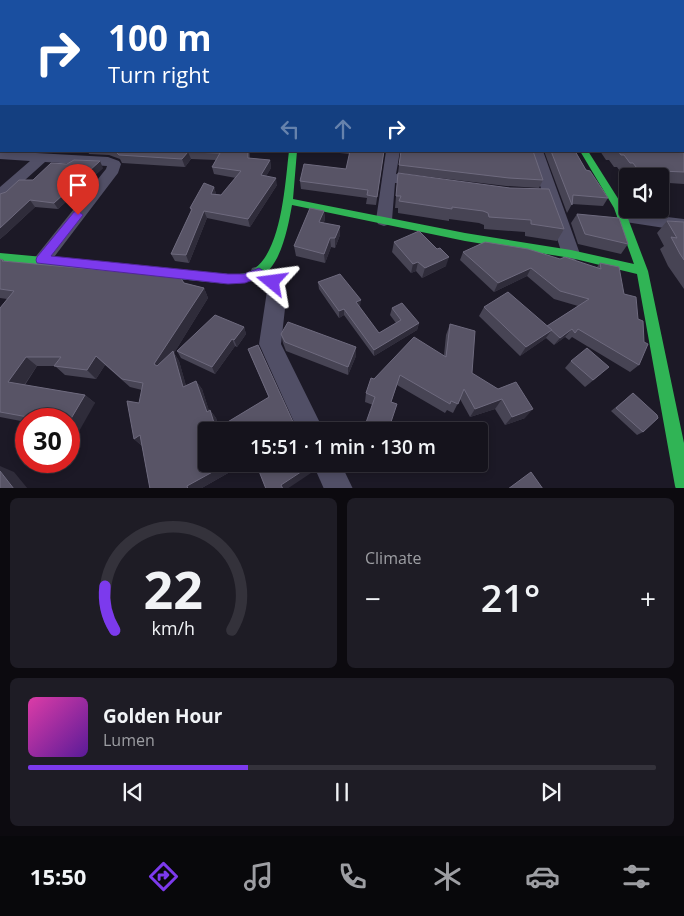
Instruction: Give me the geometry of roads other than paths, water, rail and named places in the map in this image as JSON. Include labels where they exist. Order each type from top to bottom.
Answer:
[{"type":"street","points":[[0,257],[228,279],[245,278],[259,273],[269,263],[275,250],[287,201],[293,152]]},
{"type":"street","points":[[384,220],[393,152]]},
{"type":"street","points":[[536,152],[571,254]]},
{"type":"street","points":[[585,152],[606,181],[619,206]]},
{"type":"street","points":[[0,155],[108,161],[114,164],[115,167],[42,260]]},
{"type":"street","points":[[0,195],[41,158]]},
{"type":"street","points":[[388,178],[433,183]]},
{"type":"street","points":[[534,194],[552,195]]},
{"type":"street","points":[[287,201],[465,237],[571,254],[642,271]]},
{"type":"street","points":[[625,218],[642,271],[684,486]]},
{"type":"street","points":[[632,218],[684,225]]},
{"type":"street","points":[[259,273],[272,282],[276,291],[270,344],[307,422]]},
{"type":"street","points":[[331,472],[339,488]]}]
